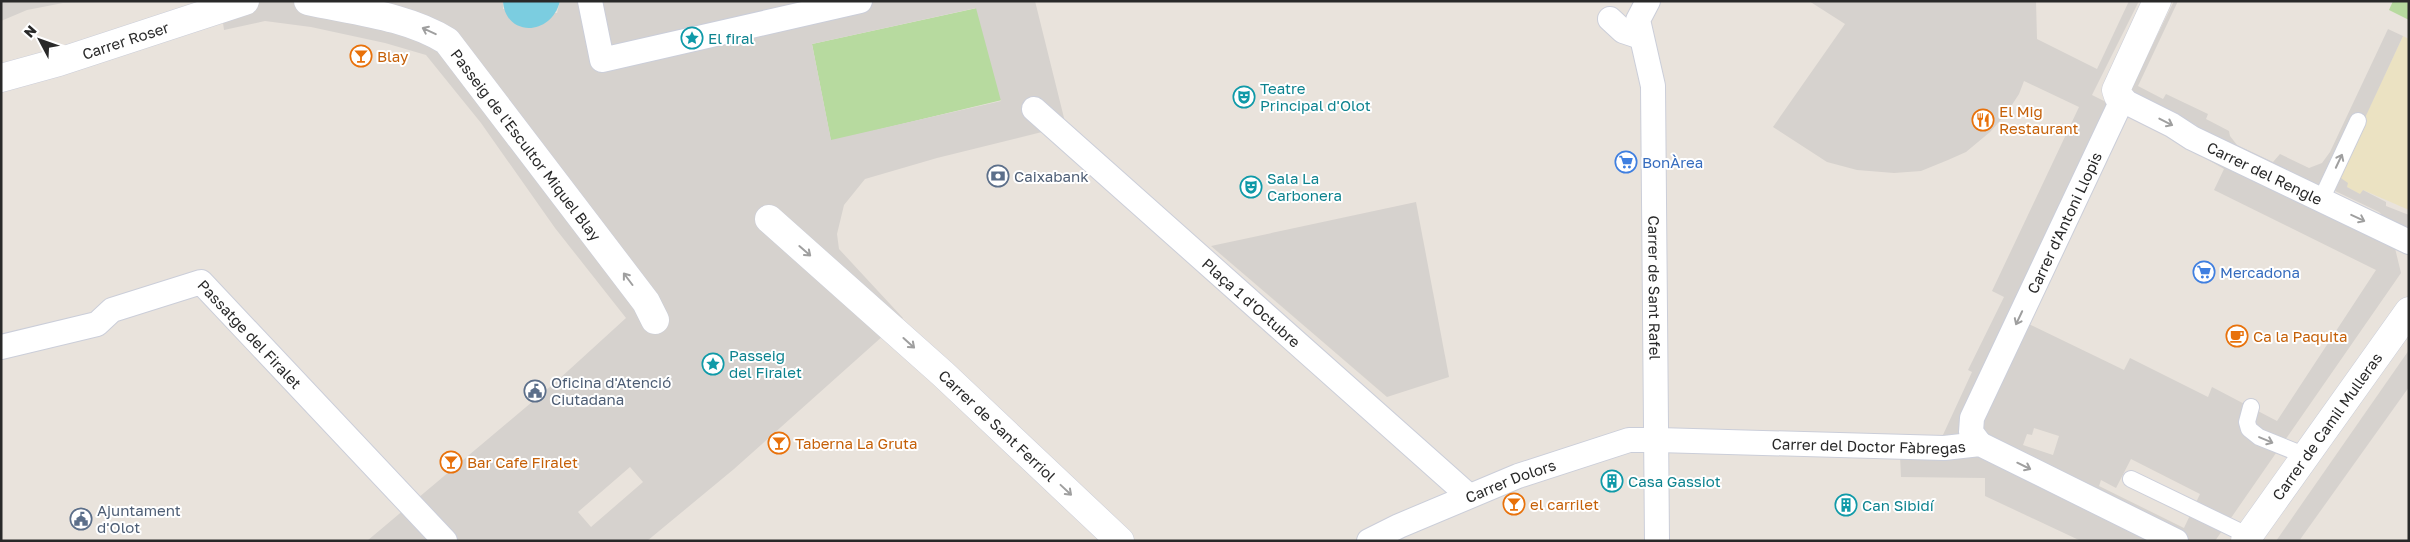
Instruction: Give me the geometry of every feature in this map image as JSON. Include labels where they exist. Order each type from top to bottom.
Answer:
[{"type":"street","name":"Passeig de l'Escultor Miquel Blay","points":[[308,1],[402,22],[434,33],[447,41],[646,302],[655,320]]},
{"type":"street","points":[[590,1],[602,60],[860,1]]},
{"type":"street","name":"Carrer de Sant Rafel","points":[[1648,1],[1638,20],[1653,86],[1658,440],[1657,541]]},
{"type":"street","name":"Carrer d'Antoni Llopis","points":[[1980,444],[1970,432],[1972,418],[2122,100],[2116,90],[2157,1]]},
{"type":"street","name":"Carrer Roser","points":[[1,78],[58,62],[233,5]]},
{"type":"street","points":[[1610,19],[1623,31],[1641,38]]},
{"type":"street","name":"Carrer del Rengle","points":[[2122,100],[2172,124],[2192,138],[2409,242]]},
{"type":"street","name":"Plaça 1 d'Octubre","points":[[1034,109],[1469,496]]},
{"type":"street","name":"Carrer de Sant Ferriol","points":[[768,219],[943,374],[1120,541]]},
{"type":"street","name":"Passatge del Firalet","points":[[1,347],[97,324],[112,310],[201,282],[445,541]]},
{"type":"street","name":"Carrer de Camil Mulleras","points":[[2247,538],[2409,311]]},
{"type":"street","name":"Carrer Dolors","points":[[1369,541],[1518,476],[1629,440],[1658,440]]},
{"type":"street","name":"Carrer del Doctor Fàbregas","points":[[1658,440],[1944,448],[1980,444],[2176,541]]},
{"type":"lane","points":[[2321,200],[2358,121]]},
{"type":"lane","points":[[2252,407],[2247,422],[2254,433],[2306,456]]},
{"type":"lane","points":[[2131,479],[2247,538]]},
{"type":"green space","points":[[2393,1],[2409,1],[2409,20],[2389,10]]},
{"type":"green space","points":[[977,8],[1002,100],[831,141],[812,44]]},
{"type":"sand","points":[[2403,36],[2409,39],[2409,210],[2363,190],[2361,195],[2347,187],[2337,176]]},
{"type":"shaded area","points":[[1,1],[139,1],[63,3],[27,10],[1,21]]},
{"type":"shaded area","points":[[220,1],[503,1],[503,9],[557,13],[560,1],[1035,1],[1066,126],[937,158],[865,179],[844,205],[837,234],[839,249],[903,318],[734,469],[647,541],[367,541],[558,380],[626,318],[555,228],[481,123],[426,55],[385,43],[311,27],[265,21],[224,30]],"holes":[[[976,8],[1001,101],[831,140],[812,44]],[[630,467],[643,482],[591,527],[578,512]]]},
{"type":"shaded area","points":[[1809,1],[2036,1],[2037,39],[2097,69],[2129,1],[2139,1],[2092,95],[2108,103],[2008,314],[2124,370],[2130,358],[2208,397],[2212,387],[2277,421],[2376,270],[2214,190],[2224,169],[2127,113],[2393,240],[2401,273],[2215,541],[2081,541],[1985,496],[1985,478],[1901,477],[1899,436],[1942,437],[1972,372],[1968,370],[2004,297],[1992,291],[2079,107],[2024,81],[2019,94],[2006,114],[1990,132],[1966,152],[1948,160],[1921,171],[1894,173],[1857,170],[1827,162],[1773,127],[1845,24]],"holes":[[[2034,428],[2059,436],[2053,455],[2023,445],[2027,434],[2032,435]],[[2131,459],[2200,494],[2184,528],[2099,486],[2101,480],[2116,488]]]},
{"type":"shaded area","points":[[2174,1],[2178,1],[2138,86],[2163,99],[2166,94],[2208,114],[2206,119],[2229,131],[2230,136],[2237,145],[2273,162],[2280,154],[2309,168],[2322,163],[2330,152],[2388,29],[2403,36],[2338,176],[2348,183],[2347,187],[2360,194],[2363,190],[2386,202],[2386,206],[2409,215],[2409,235],[2378,220],[2381,214],[2379,212],[2331,189],[2328,195],[2198,128],[2196,125],[2137,97],[2132,91],[2132,87]]},
{"type":"shaded area","points":[[1416,202],[1449,377],[1387,397],[1211,246]]},
{"type":"shaded area","points":[[2409,350],[2409,387],[2299,541],[2276,541]]},
{"type":"water","points":[[503,1],[560,1],[555,13],[548,21],[539,26],[529,28],[511,21],[506,13]]},
{"type":"place","name":"El firal","points":[[692,38]]},
{"type":"place","name":"Blay","points":[[361,56]]},
{"type":"place","name":"Teatre Principal d'Olot","points":[[1244,97]]},
{"type":"place","name":"El Mig Restaurant","points":[[1983,120]]},
{"type":"place","name":"BonÀrea","points":[[1626,162]]},
{"type":"place","name":"Caixabank","points":[[998,176]]},
{"type":"place","name":"Sala La Carbonera","points":[[1251,187]]},
{"type":"place","name":"Mercadona","points":[[2204,272]]},
{"type":"place","name":"Ca la Paquita","points":[[2237,336]]},
{"type":"place","name":"Passeig del Firalet","points":[[713,364]]},
{"type":"place","name":"Oficina d'Atenció Ciutadana","points":[[535,391]]},
{"type":"place","name":"Taberna La Gruta","points":[[779,443]]},
{"type":"place","name":"Bar Cafe Firalet","points":[[451,462]]},
{"type":"place","name":"Casa Gassiot","points":[[1612,481]]},
{"type":"place","name":"el carrilet","points":[[1514,504]]},
{"type":"place","name":"Can Sibidí","points":[[1846,505]]},
{"type":"place","name":"Ajuntament d'Olot","points":[[81,519]]}]
